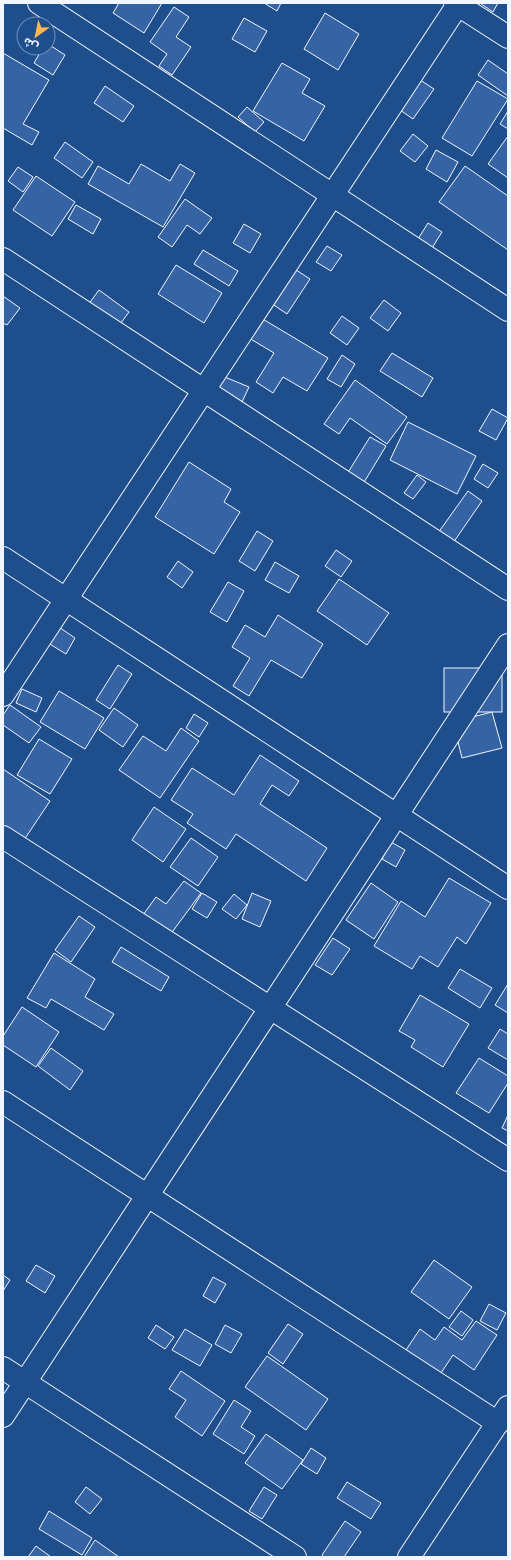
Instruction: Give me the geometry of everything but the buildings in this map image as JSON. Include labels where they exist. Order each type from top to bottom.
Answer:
[{"type":"street","points":[[39,3],[508,310]]},
{"type":"street","points":[[3,695],[457,4],[508,37]]},
{"type":"street","points":[[3,259],[508,589]]},
{"type":"street","points":[[3,558],[508,888]]},
{"type":"street","points":[[3,1416],[508,645]]},
{"type":"street","points":[[3,837],[508,1160]]},
{"type":"street","points":[[3,1102],[147,1195],[503,1415],[408,1557]]},
{"type":"street","points":[[3,1368],[295,1557]]}]
